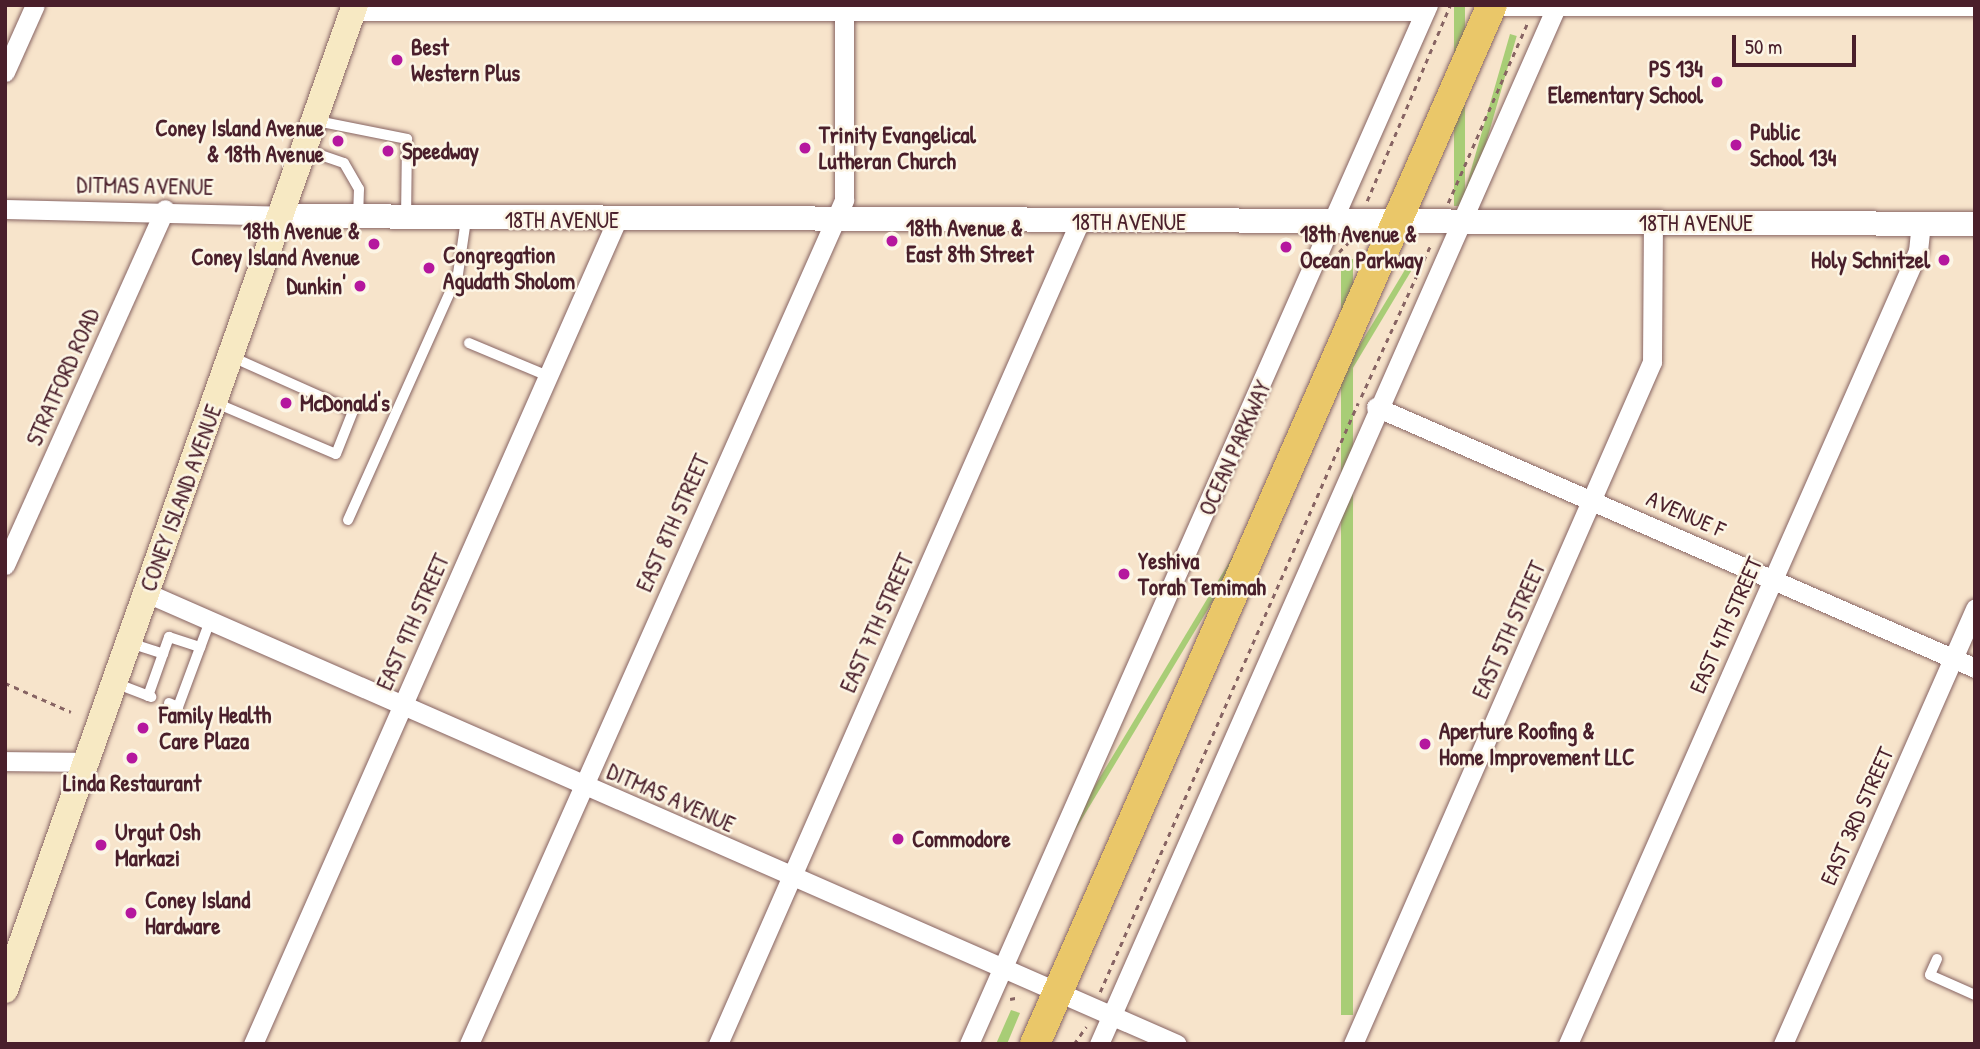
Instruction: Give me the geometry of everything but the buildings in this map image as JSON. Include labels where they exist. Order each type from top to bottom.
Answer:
[{"type":"main road","points":[[1035,1044],[1491,6]]},
{"type":"main road","name":"CONEY ISLAND AVENUE","points":[[5,990],[283,216],[354,8]]},
{"type":"street","points":[[5,72],[35,5]]},
{"type":"street","points":[[1491,6],[1975,6]]},
{"type":"street","points":[[1098,1044],[1376,407],[1454,214],[1556,6]]},
{"type":"street","points":[[354,8],[1427,8]]},
{"type":"street","name":"EAST 8TH STREET","points":[[469,1044],[844,200],[844,8]]},
{"type":"street","name":"OCEAN PARKWAY","points":[[969,1044],[1335,222],[1427,8]]},
{"type":"street","name":"DITMAS AVENUE","points":[[5,209],[166,209],[283,216]]},
{"type":"street","name":"STRATFORD ROAD","points":[[5,565],[166,209]]},
{"type":"street","name":"18TH AVENUE","points":[[283,216],[358,220],[1397,222],[1454,214],[1653,223],[1975,224]]},
{"type":"street","name":"EAST 9TH STREET","points":[[253,1044],[617,220]]},
{"type":"street","name":"EAST 7TH STREET","points":[[718,1044],[1080,222]]},
{"type":"street","name":"EAST 5TH STREET","points":[[1353,1044],[1652,362],[1653,223]]},
{"type":"street","name":"EAST 4TH STREET","points":[[1568,1044],[1918,251],[1921,224]]},
{"type":"street","name":"AVENUE F","points":[[1376,407],[1975,668]]},
{"type":"street","name":"DITMAS AVENUE","points":[[147,593],[1002,970],[1177,1044]]},
{"type":"street","name":"EAST 3RD STREET","points":[[1783,1044],[1975,608]]},
{"type":"street","points":[[5,761],[87,762]]},
{"type":"lane","points":[[315,121],[354,134],[407,139],[405,220]]},
{"type":"lane","points":[[305,150],[344,163],[359,189],[358,220]]},
{"type":"lane","points":[[348,520],[458,274],[466,220]]},
{"type":"lane","points":[[469,343],[548,376]]},
{"type":"lane","points":[[215,403],[336,454],[353,411],[232,357]]},
{"type":"lane","points":[[169,704],[178,707],[184,675],[191,657],[200,647],[210,621]]},
{"type":"lane","points":[[114,683],[149,696],[169,637],[200,647]]},
{"type":"lane","points":[[129,642],[166,650]]},
{"type":"lane","points":[[1937,959],[1930,975],[1975,995]]},
{"type":"path","points":[[1369,206],[1366,195],[1450,5]]},
{"type":"path","points":[[1454,214],[1527,25]]},
{"type":"path","points":[[1101,993],[1430,246]]},
{"type":"path","points":[[5,683],[71,712]]},
{"type":"path","points":[[1005,1010],[1010,999],[1020,997]]},
{"type":"path","points":[[1074,1044],[1087,1026]]},
{"type":"green space","points":[[1454,5],[1465,5],[1465,206],[1454,206]]},
{"type":"green space","points":[[1510,34],[1517,36],[1469,202],[1462,200]]},
{"type":"green space","points":[[1412,258],[1417,261],[1014,931],[1009,928]]},
{"type":"green space","points":[[1341,259],[1353,259],[1353,1015],[1341,1015]]},
{"type":"green space","points":[[1011,1010],[1020,1013],[1007,1044],[996,1044]]},
{"type":"place","name":"Best Western Plus","points":[[397,60]]},
{"type":"place","name":"PS 134 Elementary School","points":[[1717,82]]},
{"type":"place","name":"Coney Island Avenue & 18th Avenue","points":[[338,141]]},
{"type":"place","name":"Public School 134","points":[[1736,145]]},
{"type":"place","name":"Trinity Evangelical Lutheran Church","points":[[805,148]]},
{"type":"place","name":"Speedway","points":[[388,151]]},
{"type":"place","name":"18th Avenue & East 8th Street","points":[[892,241]]},
{"type":"place","name":"18th Avenue & Coney Island Avenue","points":[[374,244]]},
{"type":"place","name":"18th Avenue & Ocean Parkway","points":[[1286,247]]},
{"type":"place","name":"Holy Schnitzel","points":[[1944,260]]},
{"type":"place","name":"Congregation Agudath Sholom","points":[[429,268]]},
{"type":"place","name":"Dunkin'","points":[[360,286]]},
{"type":"place","name":"McDonald's","points":[[286,403]]},
{"type":"place","name":"Yeshiva Torah Temimah","points":[[1124,574]]},
{"type":"place","name":"Family Health Care Plaza","points":[[143,728]]},
{"type":"place","name":"Aperture Roofing & Home Improvement LLC","points":[[1425,744]]},
{"type":"place","name":"Linda Restaurant","points":[[132,758]]},
{"type":"place","name":"Commodore","points":[[898,839]]},
{"type":"place","name":"Urgut Osh Markazi","points":[[101,845]]},
{"type":"place","name":"Coney Island Hardware","points":[[131,913]]}]
